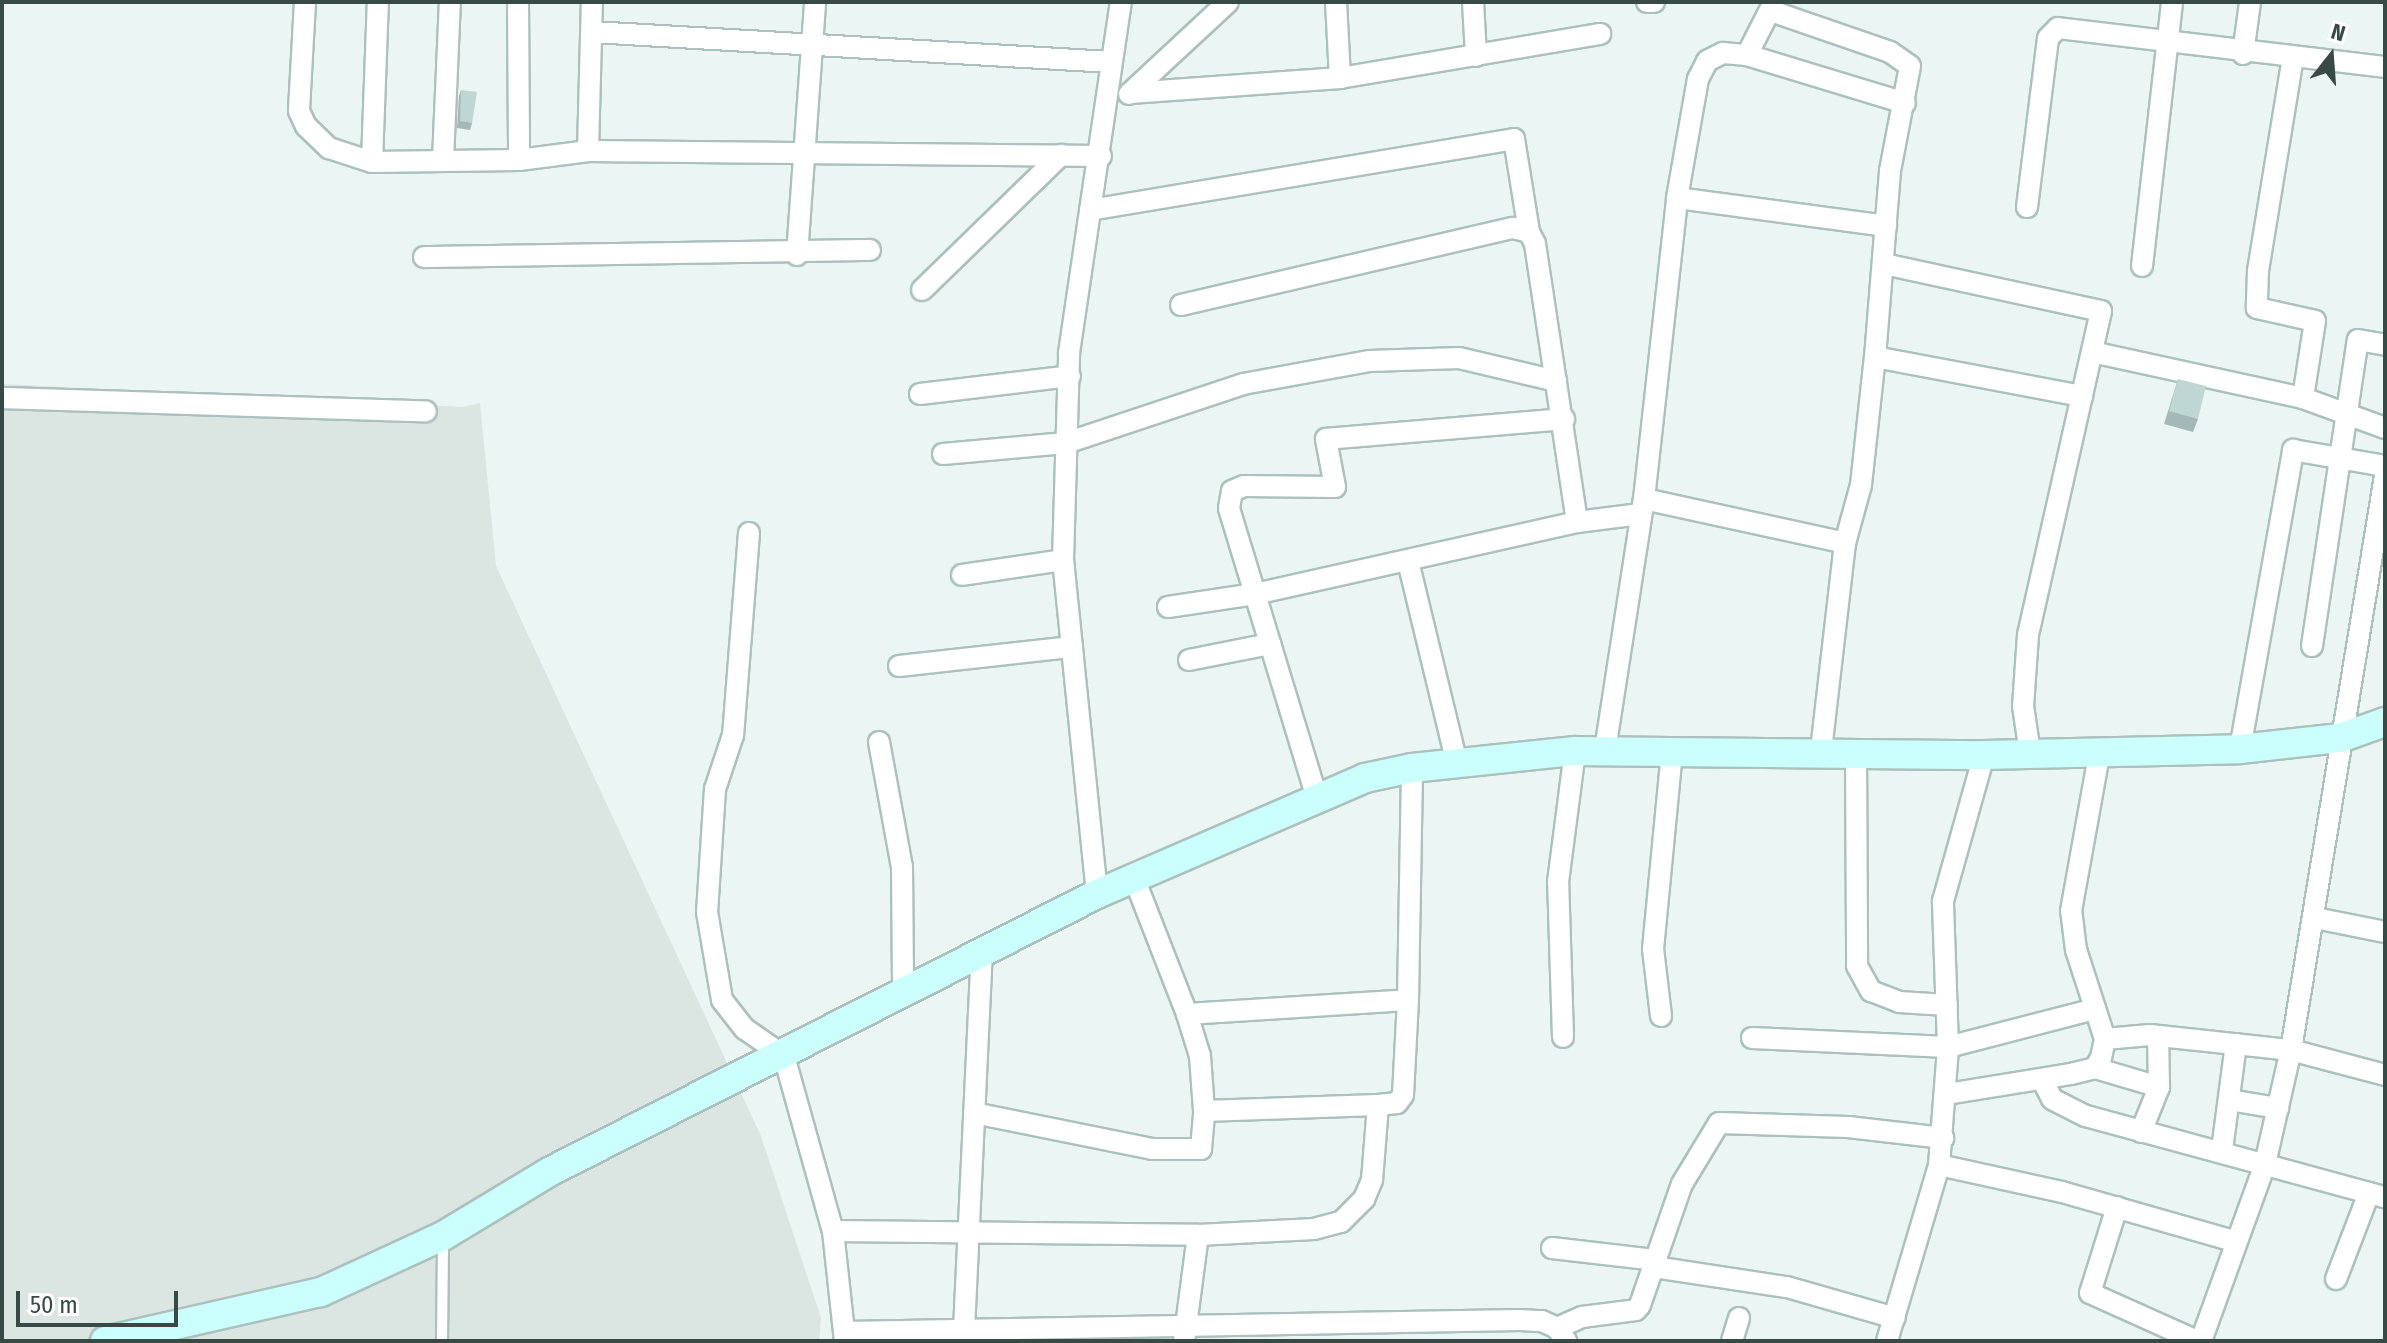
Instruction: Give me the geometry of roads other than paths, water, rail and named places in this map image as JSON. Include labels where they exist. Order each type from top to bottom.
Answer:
[{"type":"street","points":[[305,2],[299,111],[306,126],[329,148],[372,162],[519,160],[588,151],[1101,156]]},
{"type":"street","points":[[372,162],[378,2]]},
{"type":"street","points":[[443,160],[450,2]]},
{"type":"street","points":[[518,2],[519,160]]},
{"type":"street","points":[[588,151],[592,2]]},
{"type":"street","points":[[797,255],[815,2]]},
{"type":"street","points":[[1097,894],[1063,560],[1066,443],[1070,376],[1090,210],[1101,156],[1110,62],[1121,2]]},
{"type":"street","points":[[1106,105],[1130,93],[1228,2]]},
{"type":"street","points":[[1336,2],[1340,78]]},
{"type":"street","points":[[1473,2],[1476,56]]},
{"type":"street","points":[[1647,2],[1654,2]]},
{"type":"street","points":[[2142,266],[2172,2]]},
{"type":"street","points":[[2243,54],[2250,2]]},
{"type":"street","points":[[1747,55],[1772,7],[1903,58],[1910,66],[1890,171],[1884,264],[1861,485],[1845,543],[1821,751]]},
{"type":"street","points":[[2027,207],[2052,32],[2073,27],[2243,54],[2385,67]]},
{"type":"street","points":[[592,32],[1110,62]]},
{"type":"street","points":[[1130,93],[1340,78],[1600,34]]},
{"type":"street","points":[[1605,750],[1642,507],[1677,198],[1698,79],[1707,61],[1723,53],[1747,55],[1905,103]]},
{"type":"street","points":[[2293,57],[2258,271],[2257,308],[2315,321],[2303,398]]},
{"type":"street","points":[[1090,210],[1514,139],[1564,419],[1577,522]]},
{"type":"street","points":[[922,290],[1061,155]]},
{"type":"street","points":[[1677,198],[1886,226]]},
{"type":"street","points":[[1181,305],[1513,228],[1529,232]]},
{"type":"street","points":[[424,257],[797,255],[870,250]]},
{"type":"street","points":[[1884,264],[2101,311],[2028,635],[2023,706],[2030,753]]},
{"type":"street","points":[[2312,646],[2358,340],[2385,345]]},
{"type":"street","points":[[2092,352],[2303,398],[2385,428]]},
{"type":"street","points":[[1875,357],[2082,396]]},
{"type":"street","points":[[943,454],[1066,443],[1243,384],[1370,361],[1459,358],[1556,381]]},
{"type":"street","points":[[920,394],[1070,376]]},
{"type":"street","points":[[2,398],[426,411]]},
{"type":"street","points":[[1317,798],[1229,508],[1232,491],[1244,486],[1335,487],[1326,439],[1564,419]]},
{"type":"street","points":[[2240,749],[2293,450],[2385,466]]},
{"type":"street","points":[[2117,1207],[2090,1293],[2199,1341],[2265,1164],[2291,1050],[2385,476]]},
{"type":"street","points":[[1168,607],[1255,594],[1642,507],[1845,543]]},
{"type":"street","points":[[749,533],[733,735],[715,789],[707,912],[722,1000],[745,1029],[784,1056],[833,1231],[845,1336],[964,1330],[1185,1333],[1520,1320],[1562,1335],[1582,1317],[1636,1310],[1682,1184],[1719,1123],[1834,1126],[1943,1138]]},
{"type":"street","points":[[962,575],[1063,560]]},
{"type":"street","points":[[1408,561],[1457,763]]},
{"type":"street","points":[[1189,660],[1270,644]]},
{"type":"street","points":[[899,666],[1072,647]]},
{"type":"street","points":[[105,1341],[321,1292],[443,1236],[549,1172],[784,1056],[1097,894],[1365,778],[1412,768],[1605,750],[1856,750],[1984,755],[2240,749],[2340,738],[2385,722]]},
{"type":"street","points":[[879,742],[902,867],[903,994]]},
{"type":"street","points":[[1661,1016],[1653,949],[1672,750]]},
{"type":"street","points":[[1856,750],[1857,966],[1871,991],[1899,1002],[1947,1005]]},
{"type":"street","points":[[2095,1068],[2105,1039],[2076,950],[2071,911],[2100,750]]},
{"type":"street","points":[[1563,1037],[1558,882],[1575,751]]},
{"type":"street","points":[[1887,1341],[1939,1165],[1947,1094],[1948,1047],[1943,901],[1984,755]]},
{"type":"street","points":[[1204,1111],[1378,1105],[1397,1103],[1403,1095],[1412,768]]},
{"type":"street","points":[[974,1113],[1152,1149],[1201,1149],[1204,1111],[1200,1056],[1187,1014],[1134,878]]},
{"type":"street","points":[[2315,918],[2385,932]]},
{"type":"street","points":[[964,1330],[982,953]]},
{"type":"street","points":[[1187,1014],[1408,1000]]},
{"type":"street","points":[[1752,1038],[1948,1047],[2095,1009]]},
{"type":"street","points":[[2105,1039],[2158,1036],[2291,1050],[2385,1075]]},
{"type":"street","points":[[2141,1132],[2159,1087],[2158,1036]]},
{"type":"street","points":[[2222,1150],[2236,1044]]},
{"type":"street","points":[[1947,1094],[2095,1068],[2159,1087]]},
{"type":"street","points":[[2042,1079],[2052,1099],[2141,1132],[2222,1150],[2377,1195],[2336,1279]]},
{"type":"street","points":[[2229,1100],[2278,1108]]},
{"type":"street","points":[[833,1231],[1198,1235],[1314,1229],[1353,1213],[1372,1180],[1378,1105]]},
{"type":"street","points":[[1939,1165],[2117,1207],[2234,1241]]},
{"type":"street","points":[[1185,1333],[1198,1235]]},
{"type":"street","points":[[1552,1248],[1787,1287],[1895,1318]]},
{"type":"street","points":[[1732,1341],[1739,1318]]},
{"type":"lane","points":[[442,1341],[443,1236]]}]
